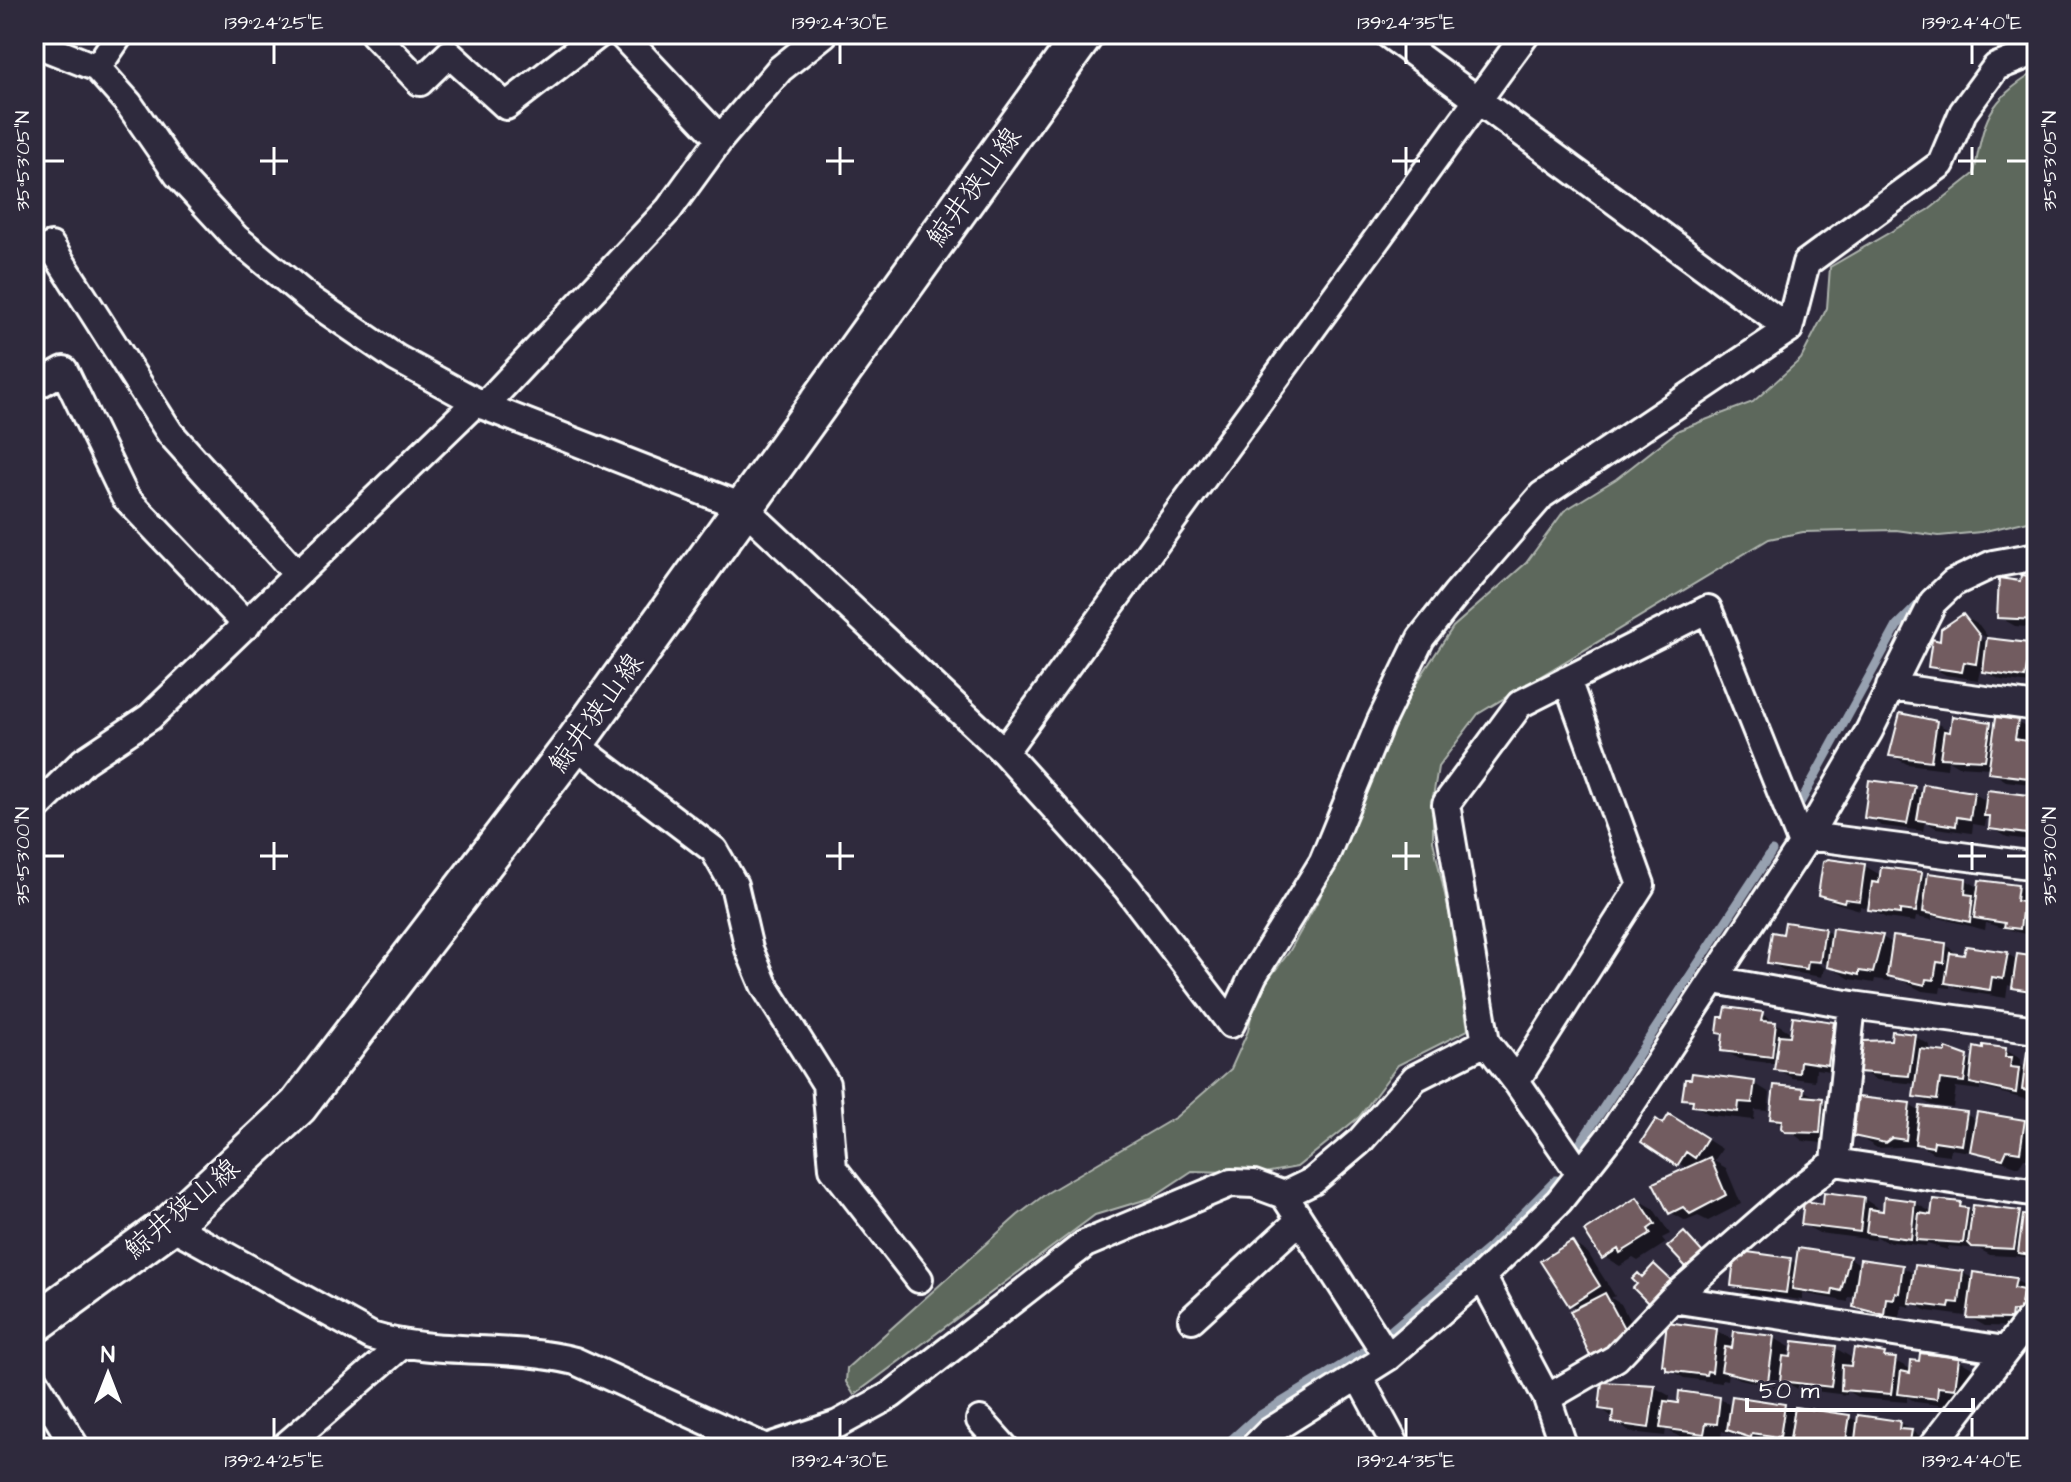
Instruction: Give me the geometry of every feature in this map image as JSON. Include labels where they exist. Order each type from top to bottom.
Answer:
[{"type":"main road","name":"鯨井狭山線","points":[[34,1324],[170,1225],[298,1106],[574,744],[1084,34]]},
{"type":"street","points":[[97,68],[120,34]]},
{"type":"street","points":[[374,34],[420,82],[449,54],[506,106],[599,34]]},
{"type":"street","points":[[621,34],[720,139]]},
{"type":"street","points":[[34,810],[84,761],[150,717],[297,574],[480,404],[669,209],[720,139],[780,69],[824,34]]},
{"type":"street","points":[[1388,34],[1789,329]]},
{"type":"street","points":[[1004,752],[1526,34]]},
{"type":"street","points":[[34,43],[97,68],[129,104],[178,175],[236,238],[311,300],[396,358],[480,404],[743,507],[1004,752],[1127,888],[1231,1024],[1253,976],[1323,862],[1380,723],[1421,638],[1456,594],[1542,495],[1789,329],[1806,263],[1941,164],[1963,112],[1996,67],[2037,51]]},
{"type":"street","points":[[34,255],[51,246],[170,433],[297,574]]},
{"type":"street","points":[[34,387],[64,370],[125,497],[247,625]]},
{"type":"street","points":[[1253,1448],[1269,1432],[1388,1357],[1482,1276],[1559,1201],[1611,1135],[1805,840],[1869,731],[1933,602],[1953,583],[1993,564],[2037,556]]},
{"type":"street","points":[[1580,1174],[1486,1042],[1446,804],[1520,704],[1708,609],[1805,840]]},
{"type":"street","points":[[1516,1081],[1641,885],[1567,680]]},
{"type":"street","points":[[1890,687],[2037,707]]},
{"type":"street","points":[[574,744],[714,850],[727,868],[749,949],[764,985],[826,1084],[833,1168],[919,1279]]},
{"type":"street","points":[[1805,840],[2037,866]]},
{"type":"street","points":[[1715,980],[1852,1005],[2037,1030]]},
{"type":"street","points":[[1835,1162],[1852,1005]]},
{"type":"street","points":[[1284,1195],[1313,1181],[1359,1142],[1415,1078],[1486,1042]]},
{"type":"street","points":[[1547,1398],[1616,1358],[1672,1299],[1785,1200],[1835,1162],[2037,1193]]},
{"type":"street","points":[[170,1225],[371,1336],[402,1345],[544,1353],[575,1361],[758,1446],[838,1424],[891,1395],[1085,1244],[1231,1183],[1254,1184],[1284,1195],[1388,1357]]},
{"type":"street","points":[[1192,1319],[1300,1220]]},
{"type":"street","points":[[1482,1276],[1547,1398],[1564,1448]]},
{"type":"street","points":[[1672,1299],[2005,1350]]},
{"type":"street","points":[[1931,1448],[2037,1310]]},
{"type":"street","points":[[283,1448],[402,1345]]},
{"type":"street","points":[[1358,1376],[1397,1448]]},
{"type":"street","points":[[34,1379],[76,1448]]},
{"type":"street","points":[[980,1420],[1005,1448]]},
{"type":"green space","points":[[2037,71],[2037,519],[1981,532],[1939,536],[1896,530],[1803,532],[1769,539],[1478,714],[1438,767],[1433,797],[1433,841],[1454,935],[1468,1030],[1398,1065],[1359,1117],[1297,1167],[1265,1173],[1192,1171],[1151,1198],[1095,1215],[854,1395],[846,1382],[847,1368],[1018,1215],[1047,1193],[1176,1117],[1231,1069],[1248,1031],[1255,997],[1289,952],[1320,897],[1355,806],[1410,693],[1453,627],[1526,563],[1564,511],[1616,479],[1679,430],[1753,402],[1801,359],[1827,308],[1830,267],[1930,209],[1974,174],[1990,113],[2007,92]]},
{"type":"building","points":[[2021,575],[2037,577],[2037,620],[1997,618],[1999,578],[2020,581]]},
{"type":"building","points":[[1963,614],[1980,636],[1976,664],[1964,662],[1962,672],[1928,667],[1932,639],[1940,641],[1941,629]]},
{"type":"building","points":[[1987,638],[2037,644],[2037,667],[2027,666],[2025,678],[1983,672]]},
{"type":"building","points":[[1900,713],[1937,721],[1931,761],[1889,756]]},
{"type":"building","points":[[1952,716],[1991,722],[1985,760],[1940,758],[1944,731],[1950,732]]},
{"type":"building","points":[[1996,717],[2018,720],[2015,739],[2037,743],[2037,779],[1988,773]]},
{"type":"building","points":[[1869,780],[1915,786],[1907,824],[1864,818]]},
{"type":"building","points":[[1923,784],[1974,792],[1970,819],[1957,817],[1956,826],[1917,820]]},
{"type":"building","points":[[1987,790],[2037,796],[2037,829],[2027,828],[2027,834],[1989,829],[1990,816],[1984,816]]},
{"type":"building","points":[[1828,859],[1865,864],[1860,901],[1845,899],[1844,902],[1818,895],[1823,862]]},
{"type":"building","points":[[1881,867],[1922,872],[1916,912],[1900,910],[1900,914],[1868,910],[1872,882],[1879,883]]},
{"type":"building","points":[[1928,873],[1966,878],[1965,894],[1973,895],[1970,922],[1923,912]]},
{"type":"building","points":[[1979,880],[2018,885],[2016,901],[2023,902],[2020,929],[1974,918]]},
{"type":"building","points":[[2033,887],[2037,888],[2037,928],[2028,927]]},
{"type":"building","points":[[1785,922],[1825,928],[1820,962],[1808,961],[1807,969],[1767,963],[1772,932],[1783,934]]},
{"type":"building","points":[[1832,928],[1883,935],[1873,973],[1859,971],[1859,975],[1827,967]]},
{"type":"building","points":[[1893,936],[1946,943],[1944,963],[1937,962],[1934,980],[1926,979],[1925,985],[1887,976]]},
{"type":"building","points":[[1966,946],[2008,952],[2003,979],[1992,977],[1990,990],[1945,983],[1950,953],[1964,955]]},
{"type":"building","points":[[2017,954],[2037,957],[2037,992],[2012,988]]},
{"type":"building","points":[[1726,1007],[1763,1012],[1761,1021],[1776,1022],[1772,1057],[1721,1051],[1723,1034],[1717,1033],[1719,1017],[1724,1017]]},
{"type":"building","points":[[1793,1016],[1834,1022],[1828,1065],[1800,1061],[1799,1073],[1774,1070],[1779,1035],[1790,1036]]},
{"type":"building","points":[[1892,1031],[1915,1034],[1909,1076],[1859,1072],[1863,1041],[1891,1040]]},
{"type":"building","points":[[1983,1045],[2006,1048],[2005,1057],[2012,1057],[2010,1067],[2019,1068],[2016,1093],[1970,1083],[1974,1047],[1983,1049]]},
{"type":"building","points":[[1946,1048],[1968,1056],[1964,1082],[1940,1079],[1937,1100],[1913,1097],[1920,1049],[1946,1052]]},
{"type":"building","points":[[2027,1051],[2037,1053],[2037,1092],[2022,1090]]},
{"type":"building","points":[[1692,1073],[1755,1081],[1752,1103],[1739,1102],[1738,1112],[1692,1106],[1693,1100],[1682,1099],[1685,1079],[1691,1079]]},
{"type":"building","points":[[1774,1085],[1804,1088],[1803,1096],[1823,1098],[1820,1133],[1785,1132],[1781,1128],[1782,1120],[1770,1119]]},
{"type":"building","points":[[1858,1097],[1910,1103],[1906,1140],[1892,1138],[1885,1143],[1853,1136]]},
{"type":"building","points":[[1920,1106],[1967,1112],[1962,1145],[1934,1141],[1933,1147],[1915,1144]]},
{"type":"building","points":[[1977,1112],[2025,1120],[2020,1152],[2007,1150],[2003,1159],[1970,1151]]},
{"type":"building","points":[[1669,1114],[1707,1138],[1695,1158],[1686,1152],[1677,1166],[1641,1142],[1656,1119],[1663,1124]]},
{"type":"building","points":[[2034,1120],[2037,1120],[2037,1161],[2028,1160]]},
{"type":"building","points":[[1710,1157],[1726,1195],[1690,1214],[1683,1207],[1669,1214],[1653,1183]]},
{"type":"building","points":[[1824,1192],[1864,1197],[1860,1232],[1801,1225],[1804,1201],[1823,1204]]},
{"type":"building","points":[[1637,1197],[1655,1224],[1648,1229],[1651,1234],[1620,1253],[1618,1249],[1602,1259],[1584,1231]]},
{"type":"building","points":[[1884,1197],[1915,1201],[1911,1239],[1866,1233],[1869,1209],[1883,1211]]},
{"type":"building","points":[[1933,1199],[1961,1202],[1960,1207],[1968,1208],[1963,1243],[1916,1240],[1919,1213],[1931,1215]]},
{"type":"building","points":[[1973,1205],[2020,1211],[2014,1249],[1972,1247],[1968,1243]]},
{"type":"building","points":[[2035,1208],[2037,1256],[2018,1253],[2023,1215],[2034,1216]]},
{"type":"building","points":[[1684,1232],[1703,1253],[1687,1268],[1667,1247]]},
{"type":"building","points":[[1572,1241],[1600,1286],[1569,1306],[1540,1261]]},
{"type":"building","points":[[1798,1248],[1850,1256],[1841,1291],[1833,1289],[1832,1295],[1792,1289]]},
{"type":"building","points":[[1740,1251],[1791,1258],[1786,1293],[1731,1286],[1734,1259],[1739,1260]]},
{"type":"building","points":[[1860,1259],[1903,1265],[1899,1293],[1895,1292],[1894,1299],[1886,1298],[1884,1315],[1853,1307]]},
{"type":"building","points":[[1654,1264],[1673,1282],[1650,1305],[1633,1288],[1637,1284],[1632,1279],[1638,1273],[1642,1277]]},
{"type":"building","points":[[1915,1265],[1963,1271],[1959,1303],[1950,1302],[1949,1308],[1909,1303]]},
{"type":"building","points":[[1973,1272],[2016,1278],[2014,1288],[2023,1290],[2020,1312],[2012,1311],[2011,1319],[1967,1318]]},
{"type":"building","points":[[1605,1293],[1626,1332],[1615,1338],[1617,1342],[1590,1356],[1570,1311]]},
{"type":"building","points":[[1667,1322],[1717,1329],[1712,1372],[1707,1371],[1706,1375],[1666,1370],[1666,1366],[1662,1365]]},
{"type":"building","points":[[1734,1331],[1774,1336],[1768,1382],[1721,1371],[1725,1347],[1732,1348]]},
{"type":"building","points":[[1793,1341],[1836,1346],[1831,1387],[1780,1381],[1783,1356],[1791,1357]]},
{"type":"building","points":[[1854,1348],[1896,1358],[1891,1394],[1841,1390],[1842,1365],[1851,1366]]},
{"type":"building","points":[[1920,1353],[1959,1358],[1955,1389],[1938,1387],[1937,1399],[1898,1394],[1901,1371],[1910,1373],[1911,1360],[1919,1361]]},
{"type":"building","points":[[1602,1382],[1655,1385],[1649,1428],[1612,1423],[1613,1411],[1599,1409]]},
{"type":"building","points":[[1679,1391],[1720,1397],[1717,1424],[1706,1423],[1704,1434],[1660,1428],[1664,1401],[1678,1403]]},
{"type":"building","points":[[1732,1396],[1785,1404],[1780,1437],[1752,1433],[1751,1438],[1727,1430]]},
{"type":"building","points":[[1795,1407],[1850,1415],[1846,1441],[1833,1439],[1832,1444],[1825,1443],[1824,1448],[1789,1445]]},
{"type":"building","points":[[1858,1415],[1900,1421],[1899,1429],[1912,1430],[1909,1447],[1854,1448]]},
{"type":"waterway","points":[[1794,814],[1897,626],[1924,599]]},
{"type":"waterway","points":[[1577,1148],[1772,851]]},
{"type":"waterway","points":[[1388,1333],[1489,1248],[1556,1180]]},
{"type":"waterway","points":[[1222,1448],[1254,1419],[1363,1352]]}]
